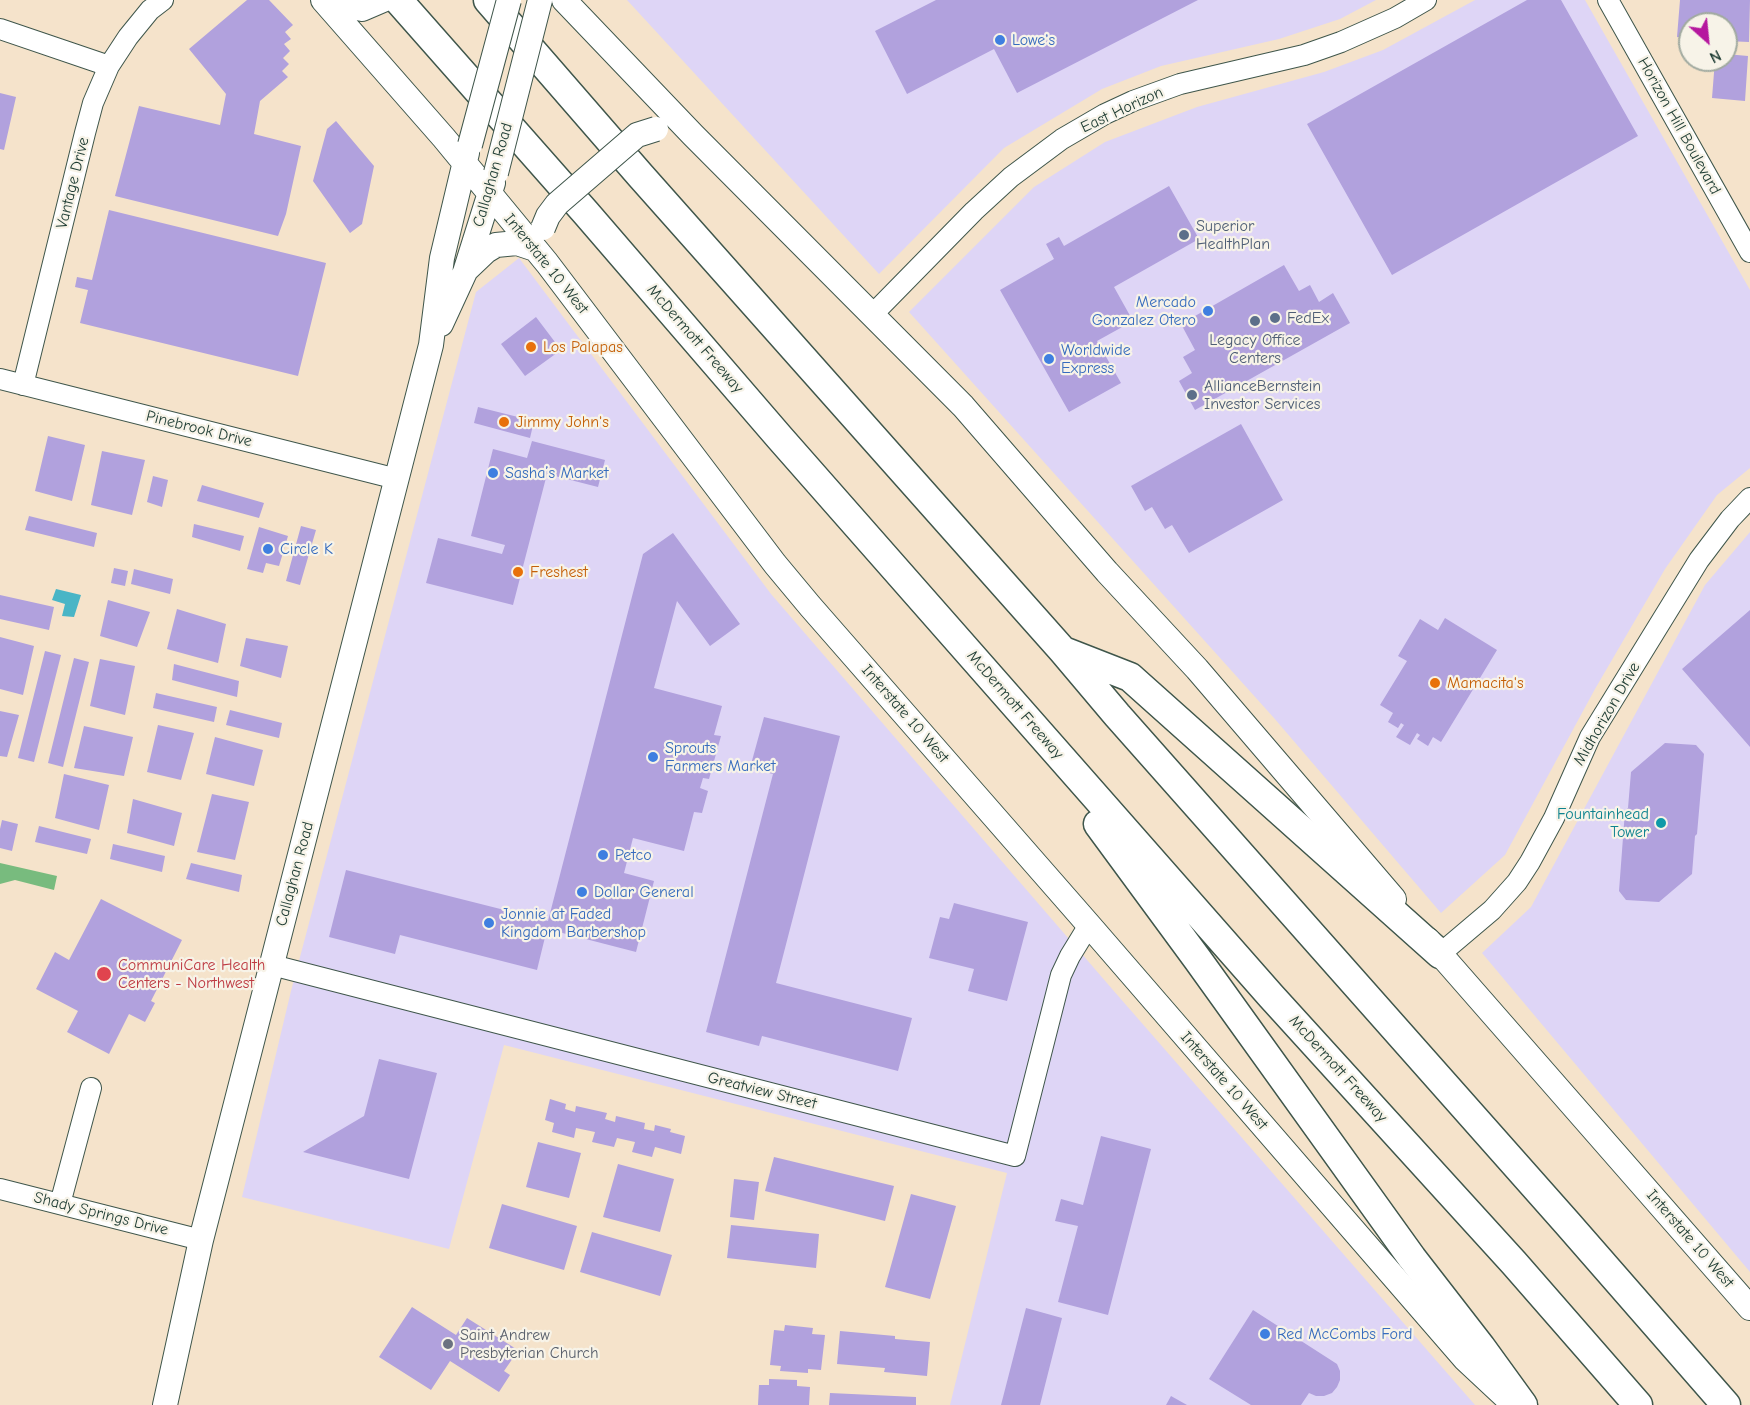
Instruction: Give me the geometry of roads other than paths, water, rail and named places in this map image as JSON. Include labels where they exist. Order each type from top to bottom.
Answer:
[{"type":"highway","name":"McDermott Freeway","points":[[398,0],[1264,987],[1514,1263],[1638,1405]]},
{"type":"highway","points":[[488,0],[1726,1405]]},
{"type":"highway","points":[[1063,651],[1130,677],[1440,954]]},
{"type":"highway","points":[[985,670],[1198,960],[1412,1258],[1523,1405]]},
{"type":"main road","points":[[324,0],[362,9],[383,0]]},
{"type":"main road","name":"Interstate 10 West","points":[[324,0],[493,183],[776,564],[864,668],[1465,1359],[1514,1405]]},
{"type":"main road","name":"Callaghan Road","points":[[165,1405],[201,1240],[431,345],[442,258],[467,154],[509,0]]},
{"type":"main road","name":"Callaghan Road","points":[[431,345],[465,272],[493,183],[540,0]]},
{"type":"main road","name":"Interstate 10 West","points":[[564,0],[693,135],[963,406],[1107,572],[1197,669],[1440,954],[1750,1308]]},
{"type":"main road","points":[[465,272],[486,251],[496,245],[517,243],[542,247],[548,216],[557,204],[637,135],[656,129],[673,128],[693,135]]},
{"type":"street","name":"Vantage Drive","points":[[23,385],[93,103],[109,66],[135,28],[150,10],[163,0]]},
{"type":"street","name":"East Horizon","points":[[873,314],[974,211],[1011,177],[1062,139],[1105,114],[1180,84],[1304,55],[1341,42],[1395,18],[1426,0]]},
{"type":"street","name":"Horizon Hill Boulevard","points":[[1608,0],[1750,252]]},
{"type":"street","points":[[0,30],[109,66]]},
{"type":"street","name":"Pinebrook Drive","points":[[0,379],[398,479]]},
{"type":"street","name":"Midhorizon Drive","points":[[1440,954],[1492,910],[1517,882],[1554,818],[1590,737],[1699,560],[1730,519],[1750,498]]},
{"type":"street","name":"Greatview Street","points":[[272,965],[1015,1156],[1061,975],[1089,925]]},
{"type":"street","points":[[60,1204],[91,1088]]},
{"type":"street","name":"Shady Springs Drive","points":[[0,1189],[201,1240]]},
{"type":"water","points":[[56,589],[81,595],[74,617],[62,616],[65,604],[52,600]]},
{"type":"place","name":"Lowe's","points":[[1000,40]]},
{"type":"place","name":"Superior HealthPlan","points":[[1184,235]]},
{"type":"place","name":"Mercado Gonzalez Otero","points":[[1208,311]]},
{"type":"place","name":"FedEx","points":[[1275,318]]},
{"type":"place","name":"Legacy Office Centers","points":[[1255,321]]},
{"type":"place","name":"Los Palapas","points":[[531,347]]},
{"type":"place","name":"Worldwide Express","points":[[1049,359]]},
{"type":"place","name":"AllianceBernstein Investor Services","points":[[1192,395]]},
{"type":"place","name":"Jimmy John's","points":[[504,422]]},
{"type":"place","name":"Sasha’s Market","points":[[493,473]]},
{"type":"place","name":"Circle K","points":[[268,549]]},
{"type":"place","name":"Freshest","points":[[518,572]]},
{"type":"place","name":"Mamacita's","points":[[1435,683]]},
{"type":"place","name":"Sprouts Farmers Market","points":[[653,757]]},
{"type":"place","name":"Fountainhead Tower","points":[[1661,823]]},
{"type":"place","name":"Petco","points":[[603,855]]},
{"type":"place","name":"Dollar General","points":[[582,892]]},
{"type":"place","name":"Jonnie at Faded Kingdom Barbershop","points":[[489,923]]},
{"type":"place","name":"CommuniCare Health Centers - Northwest","points":[[104,974]]},
{"type":"place","name":"Red McCombs Ford","points":[[1265,1334]]},
{"type":"place","name":"Saint Andrew Presbyterian Church","points":[[448,1344]]}]
